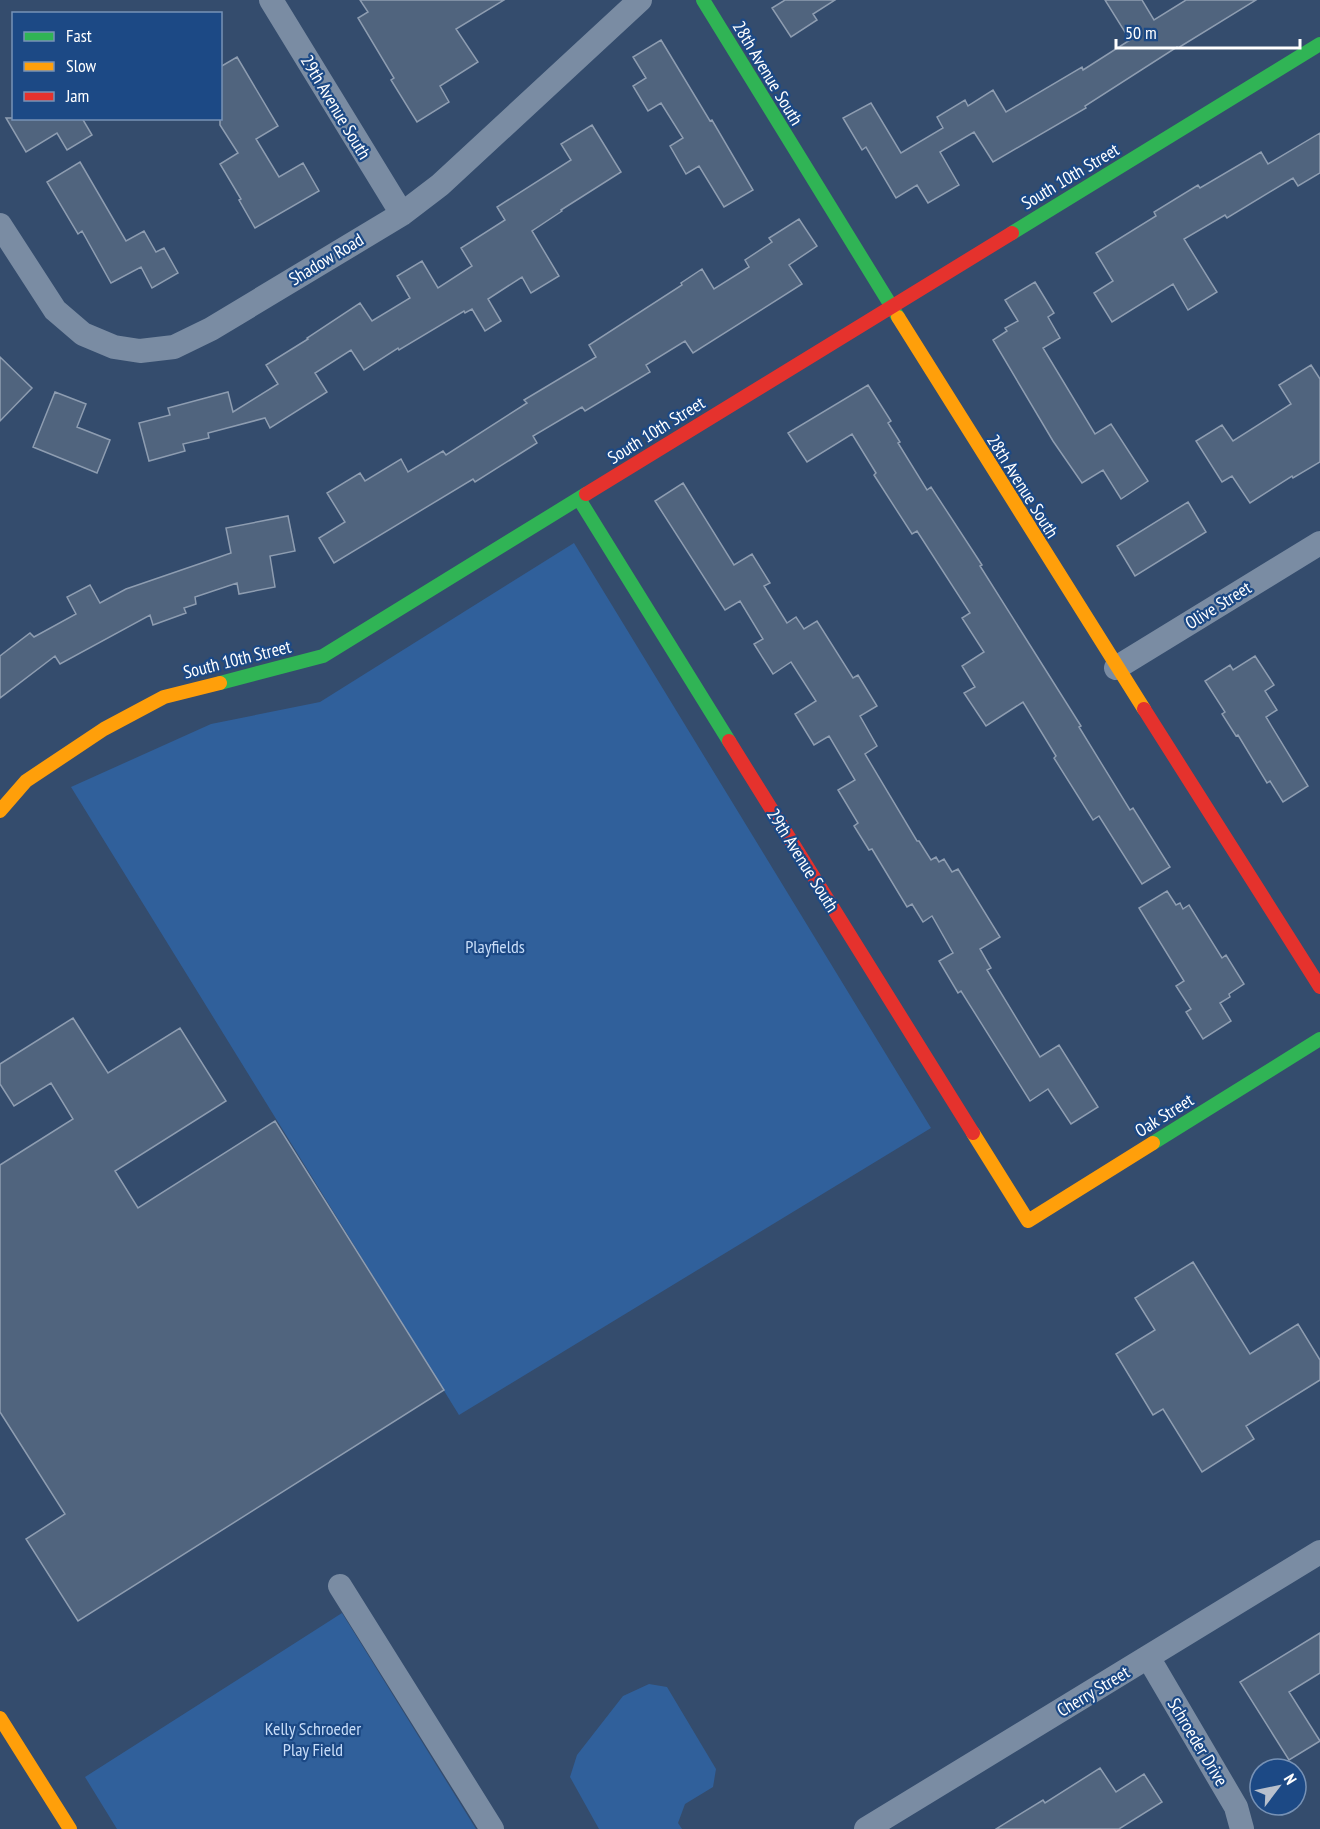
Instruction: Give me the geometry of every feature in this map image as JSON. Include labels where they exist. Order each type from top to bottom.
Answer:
[{"type":"street","name":"29th Avenue South","points":[[271,0],[402,214]]},
{"type":"street","name":"Shadow Road","points":[[0,225],[55,310],[83,334],[114,347],[140,351],[174,347],[210,329],[402,214],[440,185],[640,0]]},
{"type":"street","name":"28th Avenue South","points":[[703,0],[890,307],[1116,668],[1320,987]]},
{"type":"street","name":"South 10th Street","points":[[0,812],[26,781],[104,729],[164,697],[323,656],[1320,44]]},
{"type":"street","name":"29th Avenue South","points":[[579,498],[1028,1221]]},
{"type":"street","name":"Olive Street","points":[[1116,668],[1320,543]]},
{"type":"street","name":"Oak Street","points":[[1028,1221],[1320,1039]]},
{"type":"street","name":"Cherry Street","points":[[866,1829],[1320,1552]]},
{"type":"street","points":[[340,1586],[492,1829]]},
{"type":"street","name":"Schroeder Drive","points":[[1148,1657],[1236,1807],[1242,1829]]},
{"type":"street","points":[[0,1718],[70,1829]]},
{"type":"green space","name":"Playfields","points":[[574,543],[931,1128],[459,1415],[71,787],[211,724],[320,702]]},
{"type":"green space","name":"Kelly Schroeder Play Field","points":[[342,1613],[476,1829],[117,1829],[85,1777]]},
{"type":"green space","points":[[649,1684],[667,1687],[716,1769],[713,1787],[685,1804],[678,1823],[682,1829],[599,1829],[570,1777],[577,1755],[623,1696]]},
{"type":"building","points":[[360,0],[504,0],[456,29],[478,62],[440,86],[449,102],[417,122],[391,80],[394,78],[358,18],[368,12]]},
{"type":"building","points":[[785,0],[835,0],[813,14],[817,20],[791,37],[772,8]]},
{"type":"building","points":[[1105,0],[1142,0],[1154,20],[1186,0],[1256,0],[1177,47],[1085,106],[1086,108],[993,162],[974,132],[940,152],[959,185],[928,203],[917,185],[896,198],[866,147],[862,150],[843,118],[871,103],[901,153],[943,128],[937,117],[965,100],[968,106],[993,90],[1006,112],[1082,67],[1083,70],[1130,40]]},
{"type":"building","points":[[661,40],[753,190],[724,207],[699,166],[686,174],[670,146],[683,138],[661,103],[648,111],[633,86],[646,78],[633,57]]},
{"type":"building","points":[[237,57],[278,126],[256,139],[279,177],[303,163],[319,191],[255,228],[220,164],[238,153],[220,125],[220,120],[222,120],[222,66]]},
{"type":"building","points":[[6,118],[12,118],[12,120],[83,120],[92,135],[67,150],[57,133],[26,152]]},
{"type":"building","points":[[592,125],[621,172],[532,231],[559,276],[531,293],[522,277],[488,299],[501,321],[485,331],[472,309],[465,313],[464,311],[364,370],[351,350],[315,373],[327,392],[270,428],[265,418],[208,433],[209,438],[183,444],[185,451],[149,461],[139,423],[170,415],[168,408],[228,392],[233,412],[278,384],[266,365],[360,303],[372,321],[410,298],[397,276],[422,261],[438,288],[472,266],[461,248],[505,220],[497,207],[571,160],[561,144]]},
{"type":"building","points":[[1320,133],[1320,173],[1298,186],[1293,178],[1227,218],[1225,215],[1184,239],[1217,292],[1188,310],[1173,284],[1112,322],[1094,293],[1113,281],[1096,253],[1156,216],[1154,212],[1198,185],[1200,188],[1261,152],[1268,164]]},
{"type":"building","points":[[80,162],[126,241],[144,231],[156,252],[164,248],[178,273],[152,288],[141,267],[111,283],[82,231],[78,234],[47,182]]},
{"type":"building","points":[[799,219],[817,246],[789,265],[802,284],[693,353],[685,341],[646,365],[650,372],[585,411],[582,407],[533,436],[537,443],[475,482],[473,479],[334,563],[319,538],[345,522],[327,493],[360,473],[365,481],[401,459],[408,472],[443,451],[446,455],[527,403],[524,400],[596,357],[589,345],[682,285],[681,283],[702,269],[714,289],[749,267],[745,260],[772,242],[769,238]]},
{"type":"building","points":[[1035,282],[1054,313],[1048,317],[1060,338],[1043,348],[1095,434],[1111,424],[1148,481],[1121,499],[1103,470],[1082,483],[1053,441],[993,340],[1007,331],[1005,328],[1018,321],[1005,300]]},
{"type":"building","points":[[0,357],[32,388],[0,421]]},
{"type":"building","points":[[1311,365],[1320,379],[1320,462],[1293,478],[1292,476],[1250,503],[1232,476],[1222,482],[1196,441],[1222,425],[1233,441],[1291,404],[1279,385]]},
{"type":"building","points":[[868,385],[891,421],[888,423],[900,442],[898,443],[927,490],[931,487],[982,565],[980,566],[1081,726],[1079,727],[1130,810],[1133,808],[1170,867],[1142,884],[1099,816],[1093,820],[1054,758],[1056,756],[1023,702],[986,726],[964,693],[975,687],[962,666],[984,652],[962,618],[970,613],[917,531],[912,534],[874,475],[876,473],[852,434],[807,462],[788,433]]},
{"type":"building","points":[[55,392],[86,404],[77,427],[110,440],[97,473],[33,447]]},
{"type":"building","points":[[683,483],[734,565],[752,554],[770,583],[764,586],[787,623],[796,617],[804,629],[817,621],[853,678],[858,675],[877,706],[860,716],[877,746],[865,754],[917,841],[931,860],[936,857],[939,862],[944,859],[952,872],[958,869],[1000,937],[980,949],[991,968],[987,970],[1040,1057],[1059,1045],[1098,1107],[1071,1124],[1048,1089],[1030,1101],[961,991],[958,993],[939,961],[953,953],[932,916],[923,922],[912,904],[907,907],[872,849],[869,850],[854,826],[858,823],[838,790],[855,780],[829,736],[814,745],[795,714],[816,701],[791,662],[773,674],[754,644],[763,639],[740,601],[725,610],[655,501]]},
{"type":"building","points":[[1188,502],[1206,532],[1135,576],[1117,546]]},
{"type":"building","points":[[288,516],[295,551],[270,556],[275,587],[239,594],[237,583],[195,597],[196,604],[184,608],[186,613],[153,625],[150,615],[60,664],[55,656],[0,698],[0,656],[30,633],[34,637],[76,614],[67,597],[90,585],[100,603],[126,589],[231,553],[226,528]]},
{"type":"building","points":[[1255,656],[1274,685],[1265,691],[1277,710],[1266,717],[1308,786],[1283,802],[1270,781],[1267,783],[1238,735],[1236,736],[1222,714],[1225,712],[1205,681],[1230,665],[1233,670]]},
{"type":"building","points":[[1167,891],[1176,905],[1180,903],[1183,909],[1189,905],[1222,958],[1226,955],[1244,984],[1220,1003],[1231,1021],[1203,1039],[1186,1012],[1191,1009],[1176,986],[1184,981],[1139,908]]},
{"type":"building","points":[[73,1018],[108,1073],[180,1028],[226,1101],[115,1171],[138,1208],[275,1121],[444,1390],[78,1621],[26,1539],[65,1514],[0,1412],[0,1165],[73,1119],[51,1083],[14,1106],[0,1084],[0,1064]]},
{"type":"building","points":[[1193,1262],[1250,1354],[1298,1324],[1320,1360],[1320,1380],[1246,1426],[1254,1439],[1202,1472],[1163,1409],[1153,1415],[1116,1354],[1155,1330],[1135,1298]]},
{"type":"building","points":[[1320,1633],[1320,1673],[1289,1692],[1320,1741],[1294,1757],[1287,1757],[1240,1682]]},
{"type":"building","points":[[1100,1768],[1116,1792],[1144,1774],[1162,1802],[1119,1829],[996,1829],[1043,1800],[1045,1803]]},
{"type":"traffic: fast","points":[[703,0],[898,317]]},
{"type":"traffic: fast","points":[[1012,233],[1320,44]]},
{"type":"traffic: fast","points":[[220,683],[323,656],[586,494]]},
{"type":"traffic: fast","points":[[579,499],[729,741]]},
{"type":"traffic: fast","points":[[1153,1143],[1320,1039]]},
{"type":"traffic: slow","points":[[898,317],[1144,709]]},
{"type":"traffic: slow","points":[[0,811],[26,781],[104,729],[164,697],[220,683]]},
{"type":"traffic: slow","points":[[973,1133],[1028,1221],[1153,1143]]},
{"type":"traffic: slow","points":[[0,1718],[70,1829]]},
{"type":"traffic: jam","points":[[586,494],[1012,233]]},
{"type":"traffic: jam","points":[[1144,709],[1320,987]]},
{"type":"traffic: jam","points":[[729,741],[973,1133]]}]
